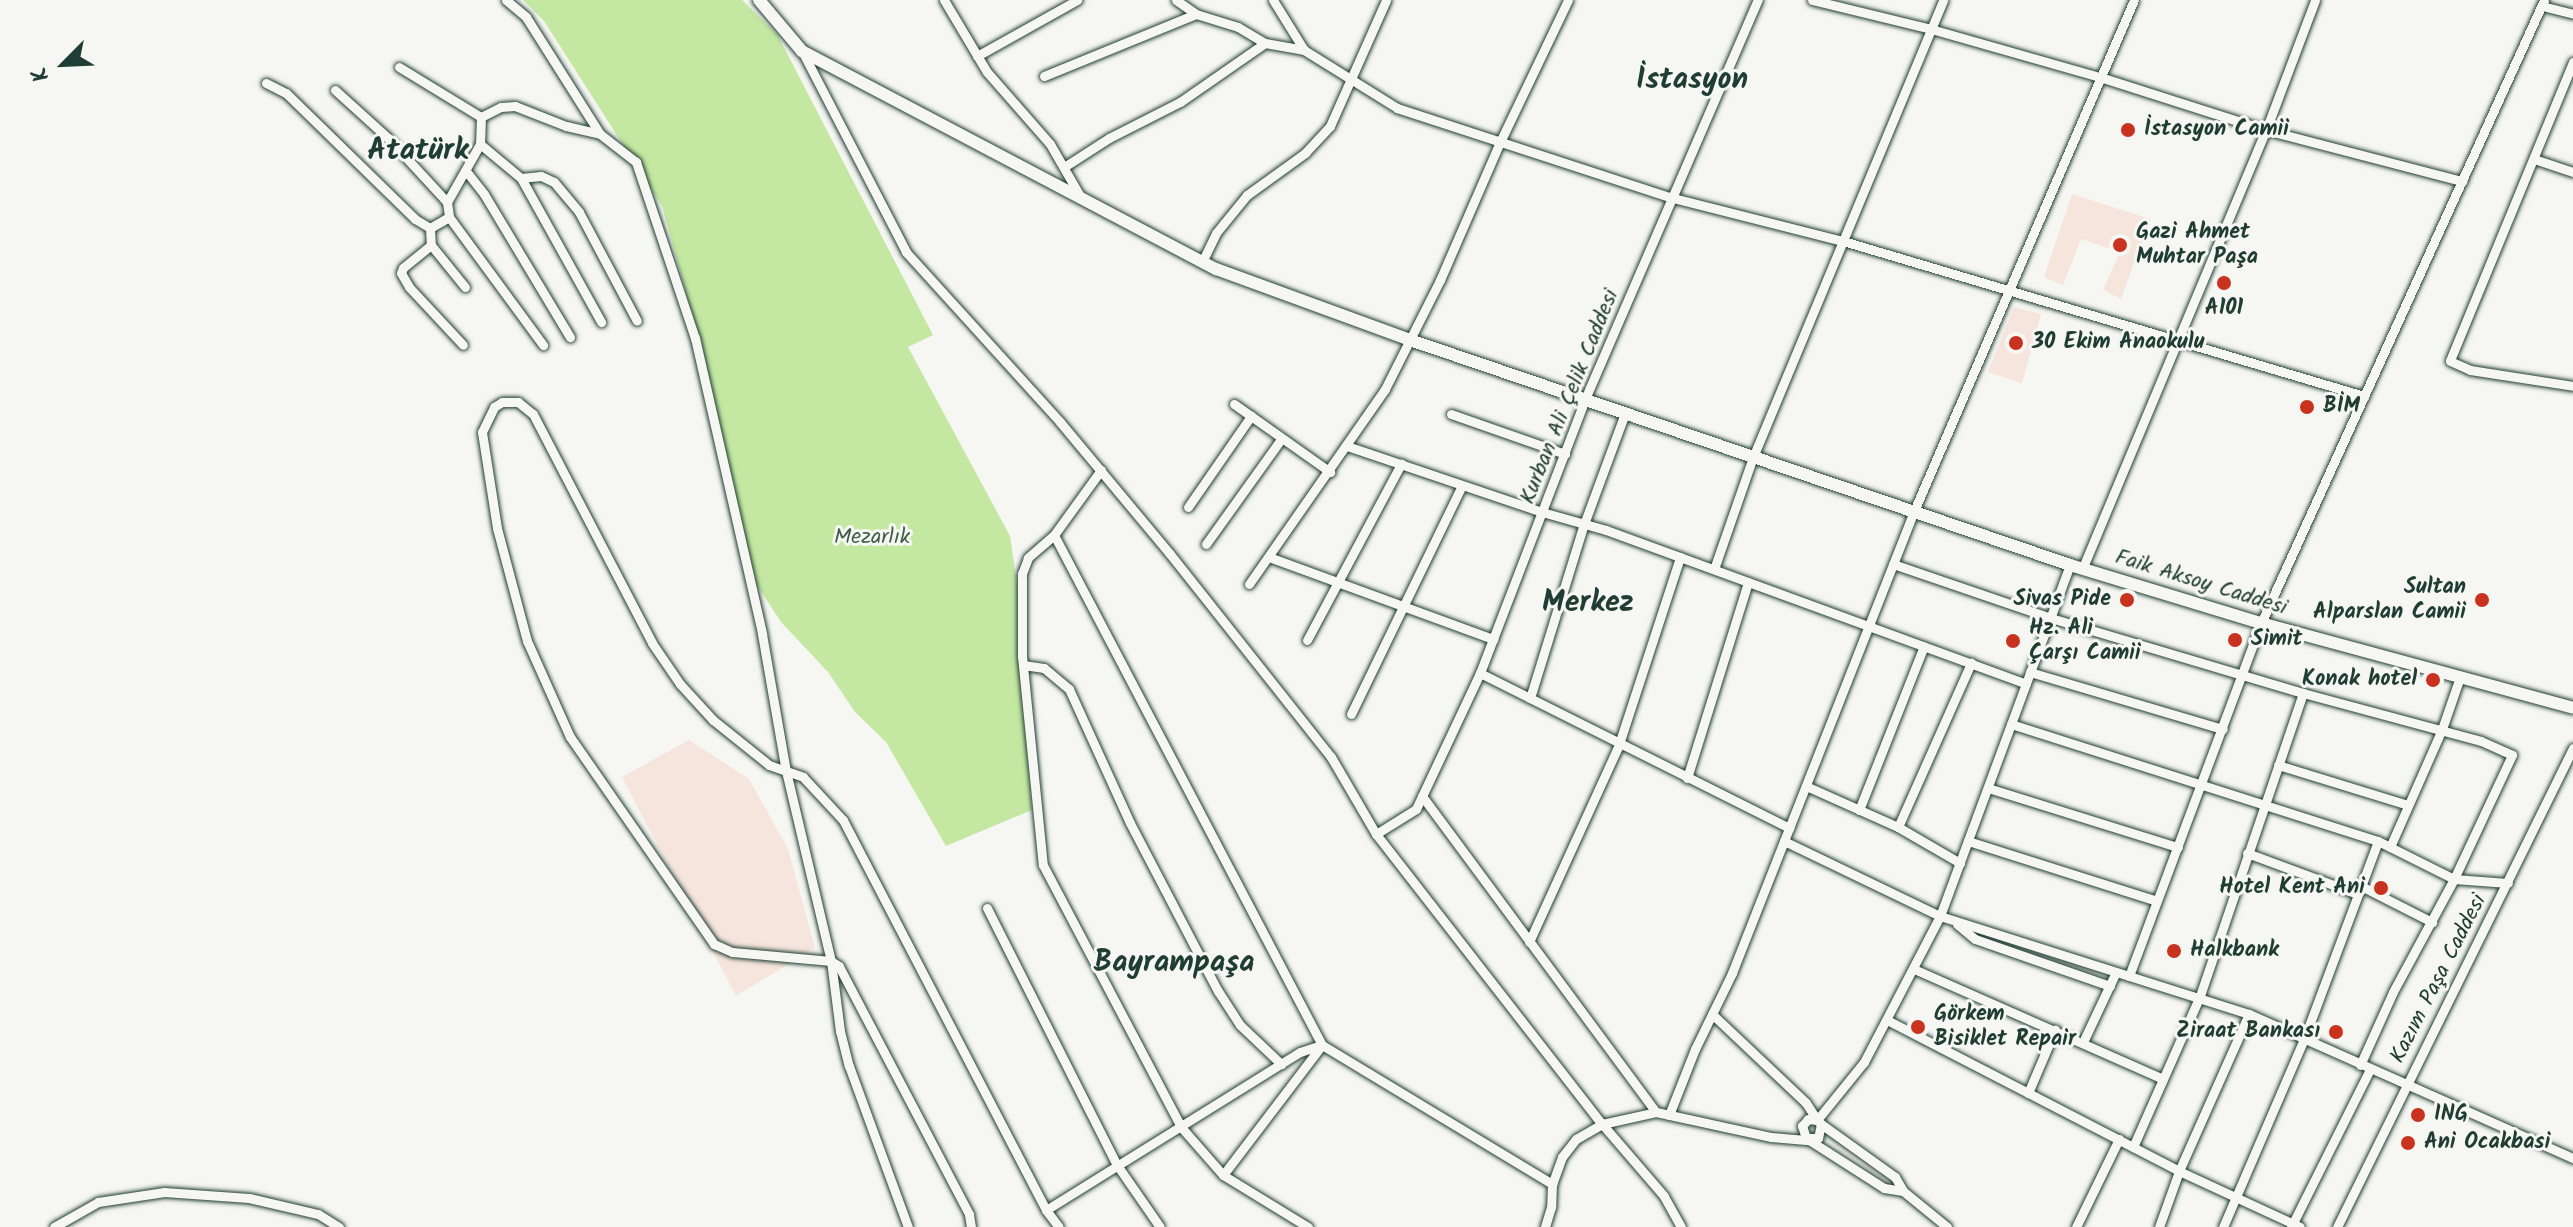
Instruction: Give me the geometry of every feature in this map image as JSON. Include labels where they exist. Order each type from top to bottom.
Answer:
[{"type":"main road","points":[[759,0],[802,51]]},
{"type":"main road","name":"Faik Aksoy Caddesi","points":[[802,51],[1202,262],[1410,340],[2077,566],[2261,623],[2573,708]]},
{"type":"street","points":[[506,0],[526,17],[600,134],[636,162],[695,338],[762,634],[786,771],[831,961],[849,1066],[908,1227]]},
{"type":"street","points":[[944,0],[977,56],[1050,144],[1082,199]]},
{"type":"street","points":[[977,56],[1077,0]]},
{"type":"street","points":[[1176,0],[1196,14],[1238,27],[1265,43],[1304,50],[1397,108],[1673,198],[1843,241],[2011,289],[2177,342],[2364,396]]},
{"type":"street","points":[[1273,0],[1304,50]]},
{"type":"street","points":[[1202,262],[1216,233],[1247,195],[1325,134],[1342,104],[1386,0]]},
{"type":"street","points":[[1249,584],[1385,389],[1568,0]]},
{"type":"street","name":"Kurban Ali Çelik Caddesi","points":[[1376,834],[1416,809],[1480,673],[1585,399],[1758,0]]},
{"type":"street","points":[[1812,0],[1931,29],[2103,78],[2266,130],[2462,181]]},
{"type":"street","points":[[1714,569],[1753,457],[1943,0]]},
{"type":"street","points":[[1669,1115],[1732,973],[1914,511],[2134,0]]},
{"type":"street","points":[[1545,1227],[1551,1207],[1552,1184],[1568,1147],[1585,1132],[1602,1124],[1656,1112],[1771,1137],[1809,1140],[1821,1134],[1819,1122],[1864,1062],[1940,916],[2051,618],[2177,342],[2266,130],[2315,0]]},
{"type":"street","points":[[2129,976],[2261,623],[2543,3],[2573,14]]},
{"type":"street","points":[[1044,76],[1196,14]]},
{"type":"street","points":[[1064,167],[1109,138],[1180,102],[1265,43]]},
{"type":"street","points":[[802,51],[906,252],[1101,470],[1331,757],[1376,834],[1602,1124],[1664,1196],[1681,1227]]},
{"type":"street","points":[[2573,62],[2450,361],[2470,370],[2573,386]]},
{"type":"street","points":[[399,67],[481,117]]},
{"type":"street","points":[[266,83],[286,93],[415,219],[430,228]]},
{"type":"street","points":[[335,90],[388,138],[447,202],[449,217],[543,345]]},
{"type":"street","points":[[481,117],[501,107],[515,106],[566,126],[600,134]]},
{"type":"street","points":[[447,202],[480,144],[481,117]]},
{"type":"street","points":[[480,144],[521,178],[601,322]]},
{"type":"street","points":[[2534,159],[2573,172]]},
{"type":"street","points":[[466,171],[484,194],[570,337]]},
{"type":"street","points":[[521,178],[541,176],[554,182],[579,212],[637,321]]},
{"type":"street","points":[[430,228],[449,217]]},
{"type":"street","points":[[430,228],[431,245],[465,287]]},
{"type":"street","points":[[431,245],[401,273],[409,287],[463,345]]},
{"type":"street","points":[[971,1227],[969,1214],[863,1017],[844,973],[831,961],[732,952],[714,944],[570,737],[523,630],[497,528],[482,432],[494,407],[502,402],[518,402],[533,414],[652,643],[680,684],[713,720],[769,765],[803,777],[832,807],[852,834],[1046,1210],[1059,1227]]},
{"type":"street","points":[[1234,404],[1330,472]]},
{"type":"street","points":[[1530,698],[1584,524],[1625,413]]},
{"type":"street","points":[[1451,414],[1565,454]]},
{"type":"street","points":[[1188,507],[1251,416]]},
{"type":"street","points":[[1206,544],[1282,438]]},
{"type":"street","points":[[1347,446],[1680,557],[2026,684]]},
{"type":"street","points":[[1307,640],[1401,464]]},
{"type":"street","points":[[1101,470],[1054,535],[1032,553],[1024,565],[1023,665],[1043,865],[1181,1127],[1223,1175],[1308,1227]]},
{"type":"street","points":[[1351,714],[1462,485]]},
{"type":"street","points":[[1054,535],[1322,1045],[1552,1184]]},
{"type":"street","points":[[1269,557],[1493,639]]},
{"type":"street","points":[[1529,942],[1619,745],[1680,557]]},
{"type":"street","points":[[1893,564],[2051,618],[2303,693],[2317,694],[2442,729],[2512,755],[2454,879],[2360,1065]]},
{"type":"street","points":[[1687,778],[1748,582]]},
{"type":"street","points":[[1859,810],[1924,646]]},
{"type":"street","points":[[1898,827],[1971,663]]},
{"type":"street","points":[[1023,665],[1044,668],[1069,689],[1130,823],[1218,991],[1240,1025],[1281,1064]]},
{"type":"street","points":[[2030,672],[2223,729]]},
{"type":"street","points":[[1480,673],[1789,828]]},
{"type":"street","points":[[2390,847],[2442,729],[2460,677]]},
{"type":"street","points":[[2133,1147],[2199,998],[2303,693]]},
{"type":"street","points":[[2011,724],[2265,802],[2378,841],[2454,879],[2508,883]]},
{"type":"street","name":"Kazım Paşa Caddesi","points":[[2337,1227],[2573,748]]},
{"type":"street","points":[[2278,765],[2408,805]]},
{"type":"street","points":[[1806,786],[1898,827],[1960,863]]},
{"type":"street","points":[[1988,788],[2178,847]]},
{"type":"street","points":[[1422,796],[1656,1112]]},
{"type":"street","points":[[1784,841],[1940,916],[2249,1014],[2573,1158]]},
{"type":"street","points":[[1968,841],[2157,901]]},
{"type":"street","points":[[2223,1227],[2304,1039],[2378,841]]},
{"type":"street","points":[[2247,853],[2360,890],[2432,922]]},
{"type":"street","points":[[987,908],[1117,1165],[1160,1227]]},
{"type":"street","points":[[1951,919],[1975,939],[2110,986]]},
{"type":"street","points":[[1914,969],[2163,1079]]},
{"type":"street","points":[[2083,1042],[2116,972]]},
{"type":"street","points":[[1712,1014],[1806,1103],[1819,1122],[1895,1177],[1903,1191],[1943,1224]]},
{"type":"street","points":[[2159,1227],[2179,1171],[2249,1014]]},
{"type":"street","points":[[1887,1020],[2179,1171],[2295,1226],[2370,1069]]},
{"type":"street","points":[[2028,1093],[2055,1030]]},
{"type":"street","points":[[1046,1210],[1281,1064],[1322,1045]]},
{"type":"street","points":[[1223,1175],[1322,1045]]},
{"type":"street","points":[[1819,1122],[1808,1119],[1802,1126],[1803,1135],[1884,1188],[1903,1191]]},
{"type":"street","points":[[2076,1227],[2119,1139]]},
{"type":"street","points":[[54,1227],[98,1202],[164,1192],[249,1198],[318,1214],[339,1227]]},
{"type":"street","points":[[1929,1227],[1943,1224]]},
{"type":"shaded area","name":"Gazi Ahmet Muhtar Paşa","points":[[2072,194],[2150,219],[2121,299],[2103,290],[2120,252],[2081,239],[2063,285],[2044,277]]},
{"type":"shaded area","name":"30 Ekim Anaokulu","points":[[2014,307],[2041,314],[2022,383],[1988,372]]},
{"type":"shaded area","points":[[689,740],[749,779],[788,849],[815,948],[736,996],[622,777]]},
{"type":"green space","name":"Mezarlık","points":[[523,0],[742,0],[777,34],[933,335],[908,347],[1010,536],[1019,597],[1019,664],[1032,810],[946,846],[886,742],[855,712],[828,672],[781,622],[756,584],[687,296],[662,206],[544,21]]},
{"type":"place","name":"İstasyon Camii","points":[[2128,130]]},
{"type":"place","name":"Gazi Ahmet Muhtar Paşa","points":[[2120,245]]},
{"type":"place","name":"A101","points":[[2224,283]]},
{"type":"place","name":"30 Ekim Anaokulu","points":[[2016,343]]},
{"type":"place","name":"BİM","points":[[2307,407]]},
{"type":"place","name":"Sivas Pide","points":[[2127,600]]},
{"type":"place","name":"Sultan Alparslan Camii","points":[[2482,600]]},
{"type":"place","name":"Simit","points":[[2235,640]]},
{"type":"place","name":"Hz. Ali Çarşı Camii","points":[[2013,641]]},
{"type":"place","name":"Konak hotel","points":[[2433,680]]},
{"type":"place","name":"Hotel Kent Ani","points":[[2381,888]]},
{"type":"place","name":"Halkbank","points":[[2174,951]]},
{"type":"place","name":"Görkem Bisiklet Repair","points":[[1918,1027]]},
{"type":"place","name":"Ziraat Bankası","points":[[2336,1032]]},
{"type":"place","name":"ING","points":[[2418,1115]]},
{"type":"place","name":"Ani Ocakbasi","points":[[2408,1143]]},
{"type":"district","name":"İstasyon","points":[[1692,80]]},
{"type":"district","name":"Atatürk","points":[[418,151]]},
{"type":"district","name":"Merkez","points":[[1588,603]]},
{"type":"district","name":"Bayrampaşa","points":[[1174,963]]}]
